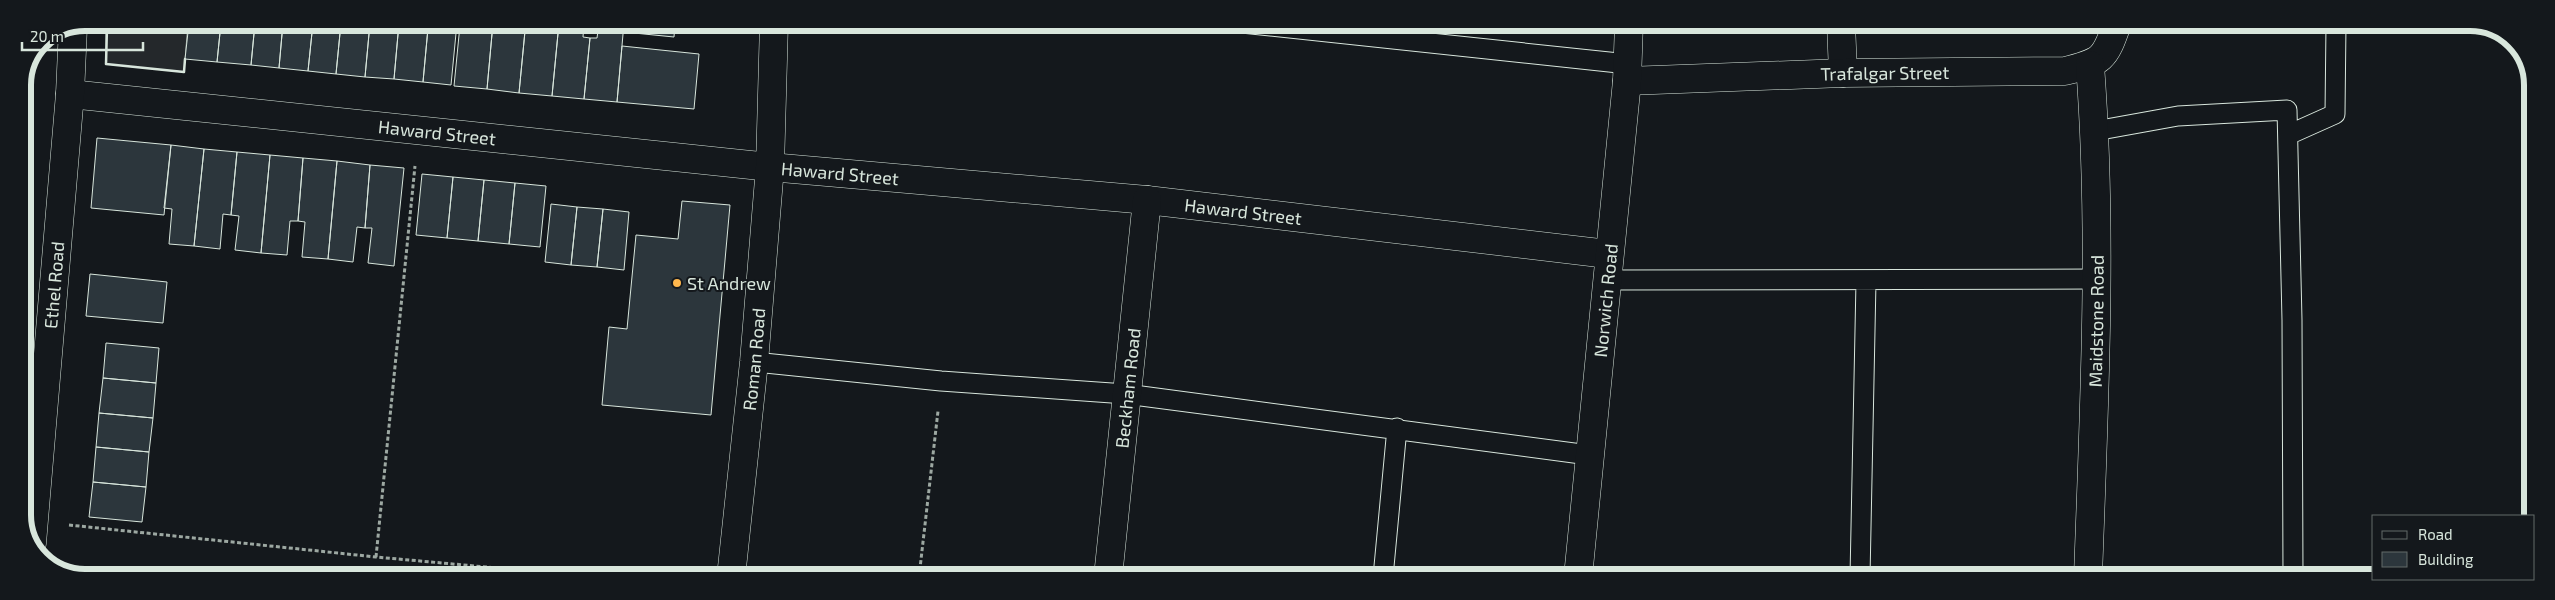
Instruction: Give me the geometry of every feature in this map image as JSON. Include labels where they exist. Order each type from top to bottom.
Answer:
[{"type":"street","name":"Roman Road","points":[[732,569],[754,362],[770,167],[774,31]]},
{"type":"street","name":"Norwich Road","points":[[1579,569],[1628,72],[1629,31]]},
{"type":"street","points":[[1841,31],[1843,73]]},
{"type":"street","name":"Trafalgar Street","points":[[1628,72],[1843,73],[2065,70],[2090,65],[2108,51],[2115,31]]},
{"type":"street","name":"Ethel Road","points":[[33,529],[70,94],[73,33]]},
{"type":"street","name":"Maidstone Road","points":[[2088,569],[2099,280],[2095,131],[2090,65]]},
{"type":"street","name":"Haward Street","points":[[70,94],[770,167],[1147,200],[1608,267]]},
{"type":"street","name":"Beckham Road","points":[[1109,569],[1147,200]]},
{"type":"lane","points":[[1305,31],[1628,72]]},
{"type":"lane","points":[[2288,135],[2335,114],[2336,31]]},
{"type":"lane","points":[[2095,131],[2178,116],[2287,110],[2292,330],[2293,569]]},
{"type":"lane","points":[[1608,267],[1866,281],[2099,280]]},
{"type":"lane","points":[[1860,569],[1866,281]]},
{"type":"lane","points":[[754,362],[941,381],[1126,394],[1397,428],[1590,455]]},
{"type":"lane","points":[[1384,569],[1397,428]]},
{"type":"path","points":[[376,557],[418,130]]},
{"type":"path","points":[[919,569],[941,381]]},
{"type":"path","points":[[34,532],[515,569]]},
{"type":"shaded area","points":[[106,31],[187,31],[184,72],[106,64]]},
{"type":"building","points":[[188,31],[220,31],[217,62],[185,59]]},
{"type":"building","points":[[220,31],[254,31],[251,65],[217,62]]},
{"type":"building","points":[[254,31],[282,31],[279,68],[251,65]]},
{"type":"building","points":[[282,31],[312,31],[308,71],[279,68]]},
{"type":"building","points":[[312,31],[340,31],[336,74],[308,71]]},
{"type":"building","points":[[340,31],[369,31],[365,77],[336,74]]},
{"type":"building","points":[[369,31],[398,31],[394,79],[365,77]]},
{"type":"building","points":[[398,31],[428,31],[423,82],[394,79]]},
{"type":"building","points":[[428,31],[456,31],[451,85],[423,82]]},
{"type":"building","points":[[459,31],[492,31],[487,89],[454,86]]},
{"type":"building","points":[[492,31],[525,31],[519,93],[487,89]]},
{"type":"building","points":[[525,31],[558,31],[552,96],[519,93]]},
{"type":"building","points":[[558,31],[583,31],[583,37],[590,38],[584,99],[552,96]]},
{"type":"building","points":[[598,31],[623,31],[617,102],[584,99],[590,38],[597,38]]},
{"type":"building","points":[[624,31],[674,31],[674,37]]},
{"type":"building","points":[[622,46],[699,54],[694,109],[617,102]]},
{"type":"building","points":[[97,138],[171,145],[164,215],[91,208]]},
{"type":"building","points":[[171,145],[204,149],[194,246],[169,244],[172,209],[164,208]]},
{"type":"building","points":[[204,149],[237,152],[231,215],[223,214],[220,249],[194,246]]},
{"type":"building","points":[[237,152],[270,155],[261,253],[235,250],[239,216],[231,215]]},
{"type":"building","points":[[270,155],[303,158],[298,221],[290,221],[287,255],[261,253]]},
{"type":"building","points":[[303,158],[337,161],[328,259],[302,257],[305,222],[298,221]]},
{"type":"building","points":[[337,161],[370,165],[365,228],[357,227],[353,262],[328,259]]},
{"type":"building","points":[[370,165],[404,168],[394,266],[368,263],[372,228],[365,228]]},
{"type":"building","points":[[422,174],[453,177],[447,238],[416,235]]},
{"type":"building","points":[[453,177],[484,180],[478,241],[447,238]]},
{"type":"building","points":[[484,180],[515,183],[509,244],[478,241]]},
{"type":"building","points":[[515,183],[546,186],[540,247],[509,244]]},
{"type":"building","name":"St Andrew","points":[[682,201],[730,205],[711,415],[602,405],[609,327],[627,329],[636,235],[678,239]]},
{"type":"building","points":[[551,204],[577,207],[571,265],[545,262]]},
{"type":"building","points":[[577,207],[603,209],[597,267],[571,265]]},
{"type":"building","points":[[603,209],[629,212],[624,270],[597,267]]},
{"type":"building","points":[[90,274],[167,282],[163,323],[86,316]]},
{"type":"building","points":[[106,343],[159,348],[156,383],[103,378]]},
{"type":"building","points":[[103,378],[156,383],[153,418],[99,413]]},
{"type":"building","points":[[99,413],[153,418],[149,452],[96,447]]},
{"type":"building","points":[[96,447],[149,452],[146,487],[93,482]]},
{"type":"building","points":[[93,482],[146,487],[142,522],[89,517]]},
{"type":"wall","points":[[107,31],[106,64],[184,72],[185,59]]},
{"type":"place","name":"St Andrew","points":[[677,283]]}]
